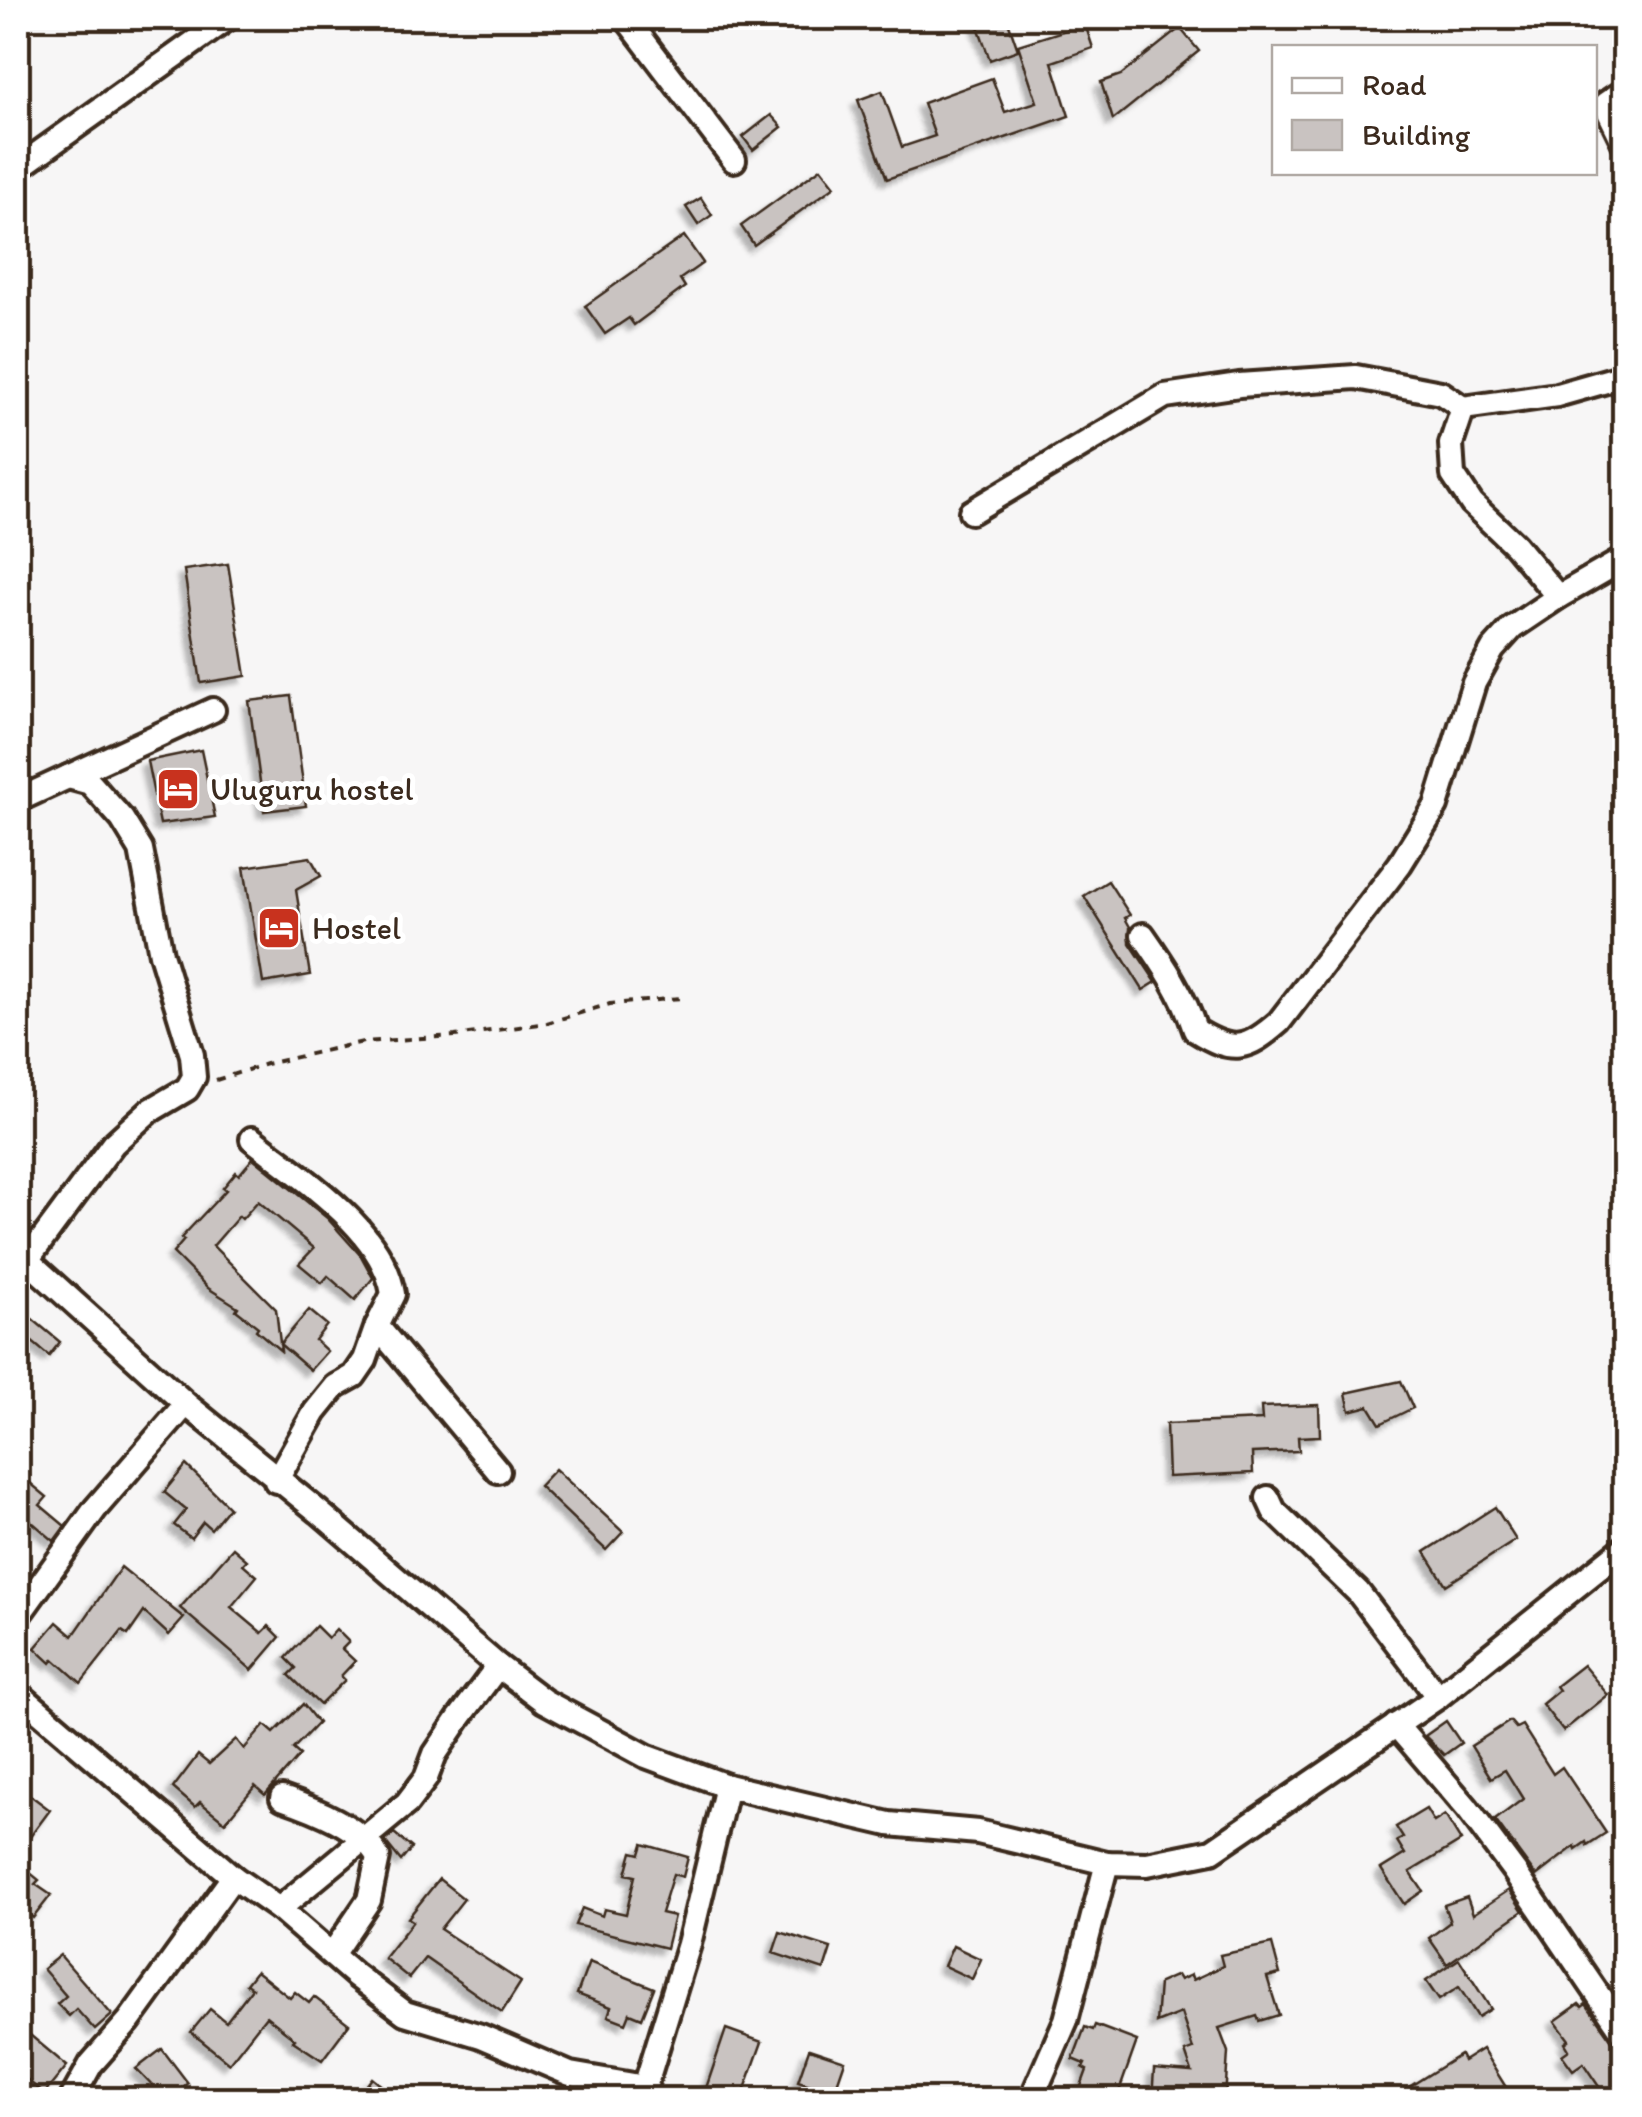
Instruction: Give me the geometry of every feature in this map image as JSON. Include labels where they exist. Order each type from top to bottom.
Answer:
[{"type":"street","points":[[18,168],[202,25],[228,18]]},
{"type":"street","points":[[626,18],[734,160]]},
{"type":"street","points":[[1624,91],[1604,104],[1624,142]]},
{"type":"street","points":[[971,512],[1165,396],[1238,385],[1356,377],[1441,393],[1463,408],[1558,395],[1624,376]]},
{"type":"street","points":[[1463,408],[1451,444],[1452,475],[1472,504],[1515,545],[1558,597]]},
{"type":"street","points":[[1143,934],[1174,982],[1195,1030],[1234,1048],[1263,1036],[1279,1022],[1400,864],[1436,806],[1474,683],[1493,649],[1512,628],[1624,559]]},
{"type":"street","points":[[18,800],[213,710]]},
{"type":"street","points":[[68,777],[90,783],[122,819],[141,850],[161,954],[192,1055],[194,1076],[187,1089],[148,1112],[113,1144],[22,1256],[186,1404],[498,1666],[544,1701],[593,1730],[646,1756],[728,1786],[889,1824],[978,1832],[1107,1863],[1147,1864],[1212,1851],[1438,1697],[1624,1548]]},
{"type":"street","points":[[252,1139],[356,1226],[384,1262],[393,1294],[365,1360],[354,1376],[336,1386],[316,1412],[276,1480]]},
{"type":"street","points":[[377,1326],[498,1471]]},
{"type":"street","points":[[18,1616],[95,1509],[186,1404]]},
{"type":"street","points":[[1268,1498],[1274,1511],[1358,1592],[1438,1697]]},
{"type":"street","points":[[279,1909],[416,1792],[436,1754],[498,1666]]},
{"type":"street","points":[[18,1693],[232,1877],[279,1909],[354,1975],[405,2013],[482,2036],[570,2074],[643,2093],[684,1962],[728,1786]]},
{"type":"street","points":[[1396,1725],[1514,1871],[1624,2033]]},
{"type":"street","points":[[282,1798],[318,1811],[362,1840],[378,1858],[369,1900],[333,1953]]},
{"type":"street","points":[[1032,2100],[1066,2020],[1107,1863]]},
{"type":"street","points":[[71,2100],[92,2064],[129,2021],[232,1877]]},
{"type":"path","points":[[187,1089],[266,1064],[363,1042],[474,1034],[547,1023],[610,1004],[681,998]]},
{"type":"building","points":[[975,18],[1007,18],[1018,50],[990,60]]},
{"type":"building","points":[[1085,24],[1093,48],[1052,62],[1069,116],[887,179],[858,100],[882,91],[902,147],[935,136],[923,103],[992,78],[1005,112],[1037,102],[1018,45]]},
{"type":"building","points":[[1180,28],[1199,51],[1113,120],[1101,82],[1121,75]]},
{"type":"building","points":[[771,115],[782,127],[753,150],[743,137]]},
{"type":"building","points":[[821,168],[835,186],[754,245],[741,226]]},
{"type":"building","points":[[701,198],[712,215],[698,225],[686,207]]},
{"type":"building","points":[[684,236],[703,263],[680,279],[685,287],[634,325],[629,318],[605,334],[585,306]]},
{"type":"building","points":[[228,564],[246,676],[201,683],[184,570]]},
{"type":"building","points":[[291,696],[306,806],[264,811],[249,701]]},
{"type":"building","points":[[201,750],[215,817],[160,824],[147,761]]},
{"type":"building","name":"Uluguru hostel","points":[[310,857],[321,876],[296,890],[310,975],[263,983],[244,867]]},
{"type":"building","points":[[1108,881],[1130,915],[1125,918],[1130,927],[1130,943],[1156,982],[1143,990],[1084,896]]},
{"type":"building","points":[[253,1158],[327,1218],[361,1256],[373,1278],[355,1300],[328,1276],[322,1283],[299,1264],[314,1248],[258,1201],[242,1219],[239,1216],[213,1246],[276,1309],[281,1351],[236,1310],[238,1307],[208,1288],[173,1253],[184,1240],[181,1238],[226,1190],[223,1188],[236,1172],[239,1175]]},
{"type":"building","points":[[18,1307],[60,1342],[49,1356],[18,1330]]},
{"type":"building","points":[[309,1310],[327,1325],[315,1340],[327,1351],[310,1370],[280,1344]]},
{"type":"building","points":[[1401,1381],[1413,1408],[1380,1424],[1369,1406],[1350,1411],[1346,1393]]},
{"type":"building","points":[[1319,1405],[1320,1436],[1298,1437],[1299,1451],[1252,1453],[1253,1473],[1168,1477],[1166,1424],[1262,1420],[1261,1407]]},
{"type":"building","points":[[186,1465],[229,1507],[211,1529],[203,1522],[191,1538],[174,1525],[186,1510],[164,1492]]},
{"type":"building","points":[[555,1469],[623,1532],[606,1550],[539,1486]]},
{"type":"building","points":[[18,1473],[47,1497],[40,1505],[65,1526],[54,1541],[18,1510]]},
{"type":"building","points":[[1495,1507],[1516,1540],[1446,1585],[1425,1552]]},
{"type":"building","points":[[233,1548],[257,1576],[231,1607],[262,1633],[269,1626],[280,1637],[252,1670],[180,1608]]},
{"type":"building","points":[[121,1567],[184,1618],[169,1635],[144,1612],[128,1635],[122,1631],[81,1683],[35,1648],[57,1622],[73,1636]]},
{"type":"building","points":[[316,1626],[328,1638],[336,1629],[349,1642],[342,1649],[355,1661],[341,1676],[345,1680],[320,1705],[289,1675],[296,1668],[286,1658]]},
{"type":"building","points":[[1583,1665],[1608,1695],[1563,1731],[1542,1704],[1559,1690],[1556,1686]]},
{"type":"building","points":[[303,1704],[318,1723],[293,1749],[300,1755],[265,1795],[255,1786],[225,1822],[200,1802],[195,1807],[173,1788],[198,1755],[209,1764],[236,1739],[244,1749],[265,1725],[274,1733]]},
{"type":"building","points":[[1446,1721],[1461,1743],[1444,1755],[1425,1736]]},
{"type":"building","points":[[1510,1721],[1516,1728],[1522,1725],[1553,1774],[1562,1767],[1606,1833],[1587,1845],[1586,1842],[1576,1849],[1575,1846],[1536,1876],[1495,1820],[1523,1799],[1505,1770],[1491,1778],[1471,1746]]},
{"type":"building","points":[[18,1786],[50,1810],[18,1853]]},
{"type":"building","points":[[1426,1809],[1434,1822],[1445,1815],[1461,1841],[1410,1872],[1423,1891],[1404,1904],[1381,1869],[1405,1854],[1397,1841],[1403,1838],[1396,1827]]},
{"type":"building","points":[[394,1833],[412,1848],[401,1861],[385,1841]]},
{"type":"building","points":[[643,1844],[688,1857],[683,1877],[673,1874],[661,1913],[674,1916],[666,1948],[575,1925],[582,1908],[602,1916],[604,1909],[626,1914],[635,1876],[626,1874],[632,1852],[640,1854]]},
{"type":"building","points":[[18,1863],[39,1880],[35,1884],[51,1895],[33,1918],[18,1905]]},
{"type":"building","points":[[439,1879],[464,1899],[440,1929],[521,1982],[502,2012],[425,1958],[409,1978],[384,1958],[413,1921],[408,1918]]},
{"type":"building","points":[[1509,1890],[1523,1911],[1447,1964],[1429,1938],[1450,1922],[1444,1905],[1467,1897],[1473,1914]]},
{"type":"building","points":[[780,1932],[831,1948],[824,1970],[773,1953]]},
{"type":"building","points":[[1272,1944],[1280,1974],[1267,1977],[1279,2015],[1259,2021],[1257,2016],[1219,2028],[1228,2052],[1225,2100],[1152,2100],[1154,2069],[1192,2072],[1185,2052],[1193,2049],[1181,2013],[1156,2023],[1159,1983],[1177,1975],[1180,1980],[1191,1975],[1193,1980],[1223,1966],[1220,1955]]},
{"type":"building","points":[[953,1946],[981,1959],[972,1979],[944,1966]]},
{"type":"building","points":[[60,1955],[112,2015],[95,2030],[76,2009],[69,2016],[57,2004],[66,1996],[43,1969]]},
{"type":"building","points":[[1459,1959],[1491,2009],[1478,2017],[1459,1987],[1439,2000],[1426,1981]]},
{"type":"building","points":[[589,1962],[654,1988],[642,2018],[630,2013],[626,2023],[608,2016],[611,2007],[577,1994]]},
{"type":"building","points":[[256,1971],[290,1998],[295,1992],[309,2003],[314,1997],[349,2024],[322,2060],[266,2016],[229,2063],[191,2032],[210,2009],[226,2022],[252,1988],[246,1984]]},
{"type":"building","points":[[1579,2004],[1586,2004],[1624,2057],[1624,2100],[1608,2100],[1583,2063],[1573,2070],[1562,2055],[1569,2050],[1565,2043],[1569,2040],[1555,2021]]},
{"type":"building","points":[[18,2025],[67,2066],[44,2094],[18,2072]]},
{"type":"building","points":[[1095,2025],[1137,2041],[1116,2100],[1076,2100],[1087,2070],[1083,2068],[1085,2064],[1073,2059],[1085,2027],[1093,2030]]},
{"type":"building","points":[[726,2029],[762,2042],[744,2092],[738,2090],[735,2100],[702,2100]]},
{"type":"building","points":[[162,2049],[188,2083],[166,2100],[136,2069]]},
{"type":"building","points":[[809,2049],[845,2061],[834,2093],[798,2081]]},
{"type":"building","points":[[1482,2049],[1514,2100],[1417,2100],[1409,2087],[1460,2055],[1463,2061]]},
{"type":"building","points":[[372,2078],[399,2100],[355,2100]]},
{"type":"place","name":"Uluguru hostel","points":[[178,789]]},
{"type":"place","name":"Hostel","points":[[279,928]]}]
